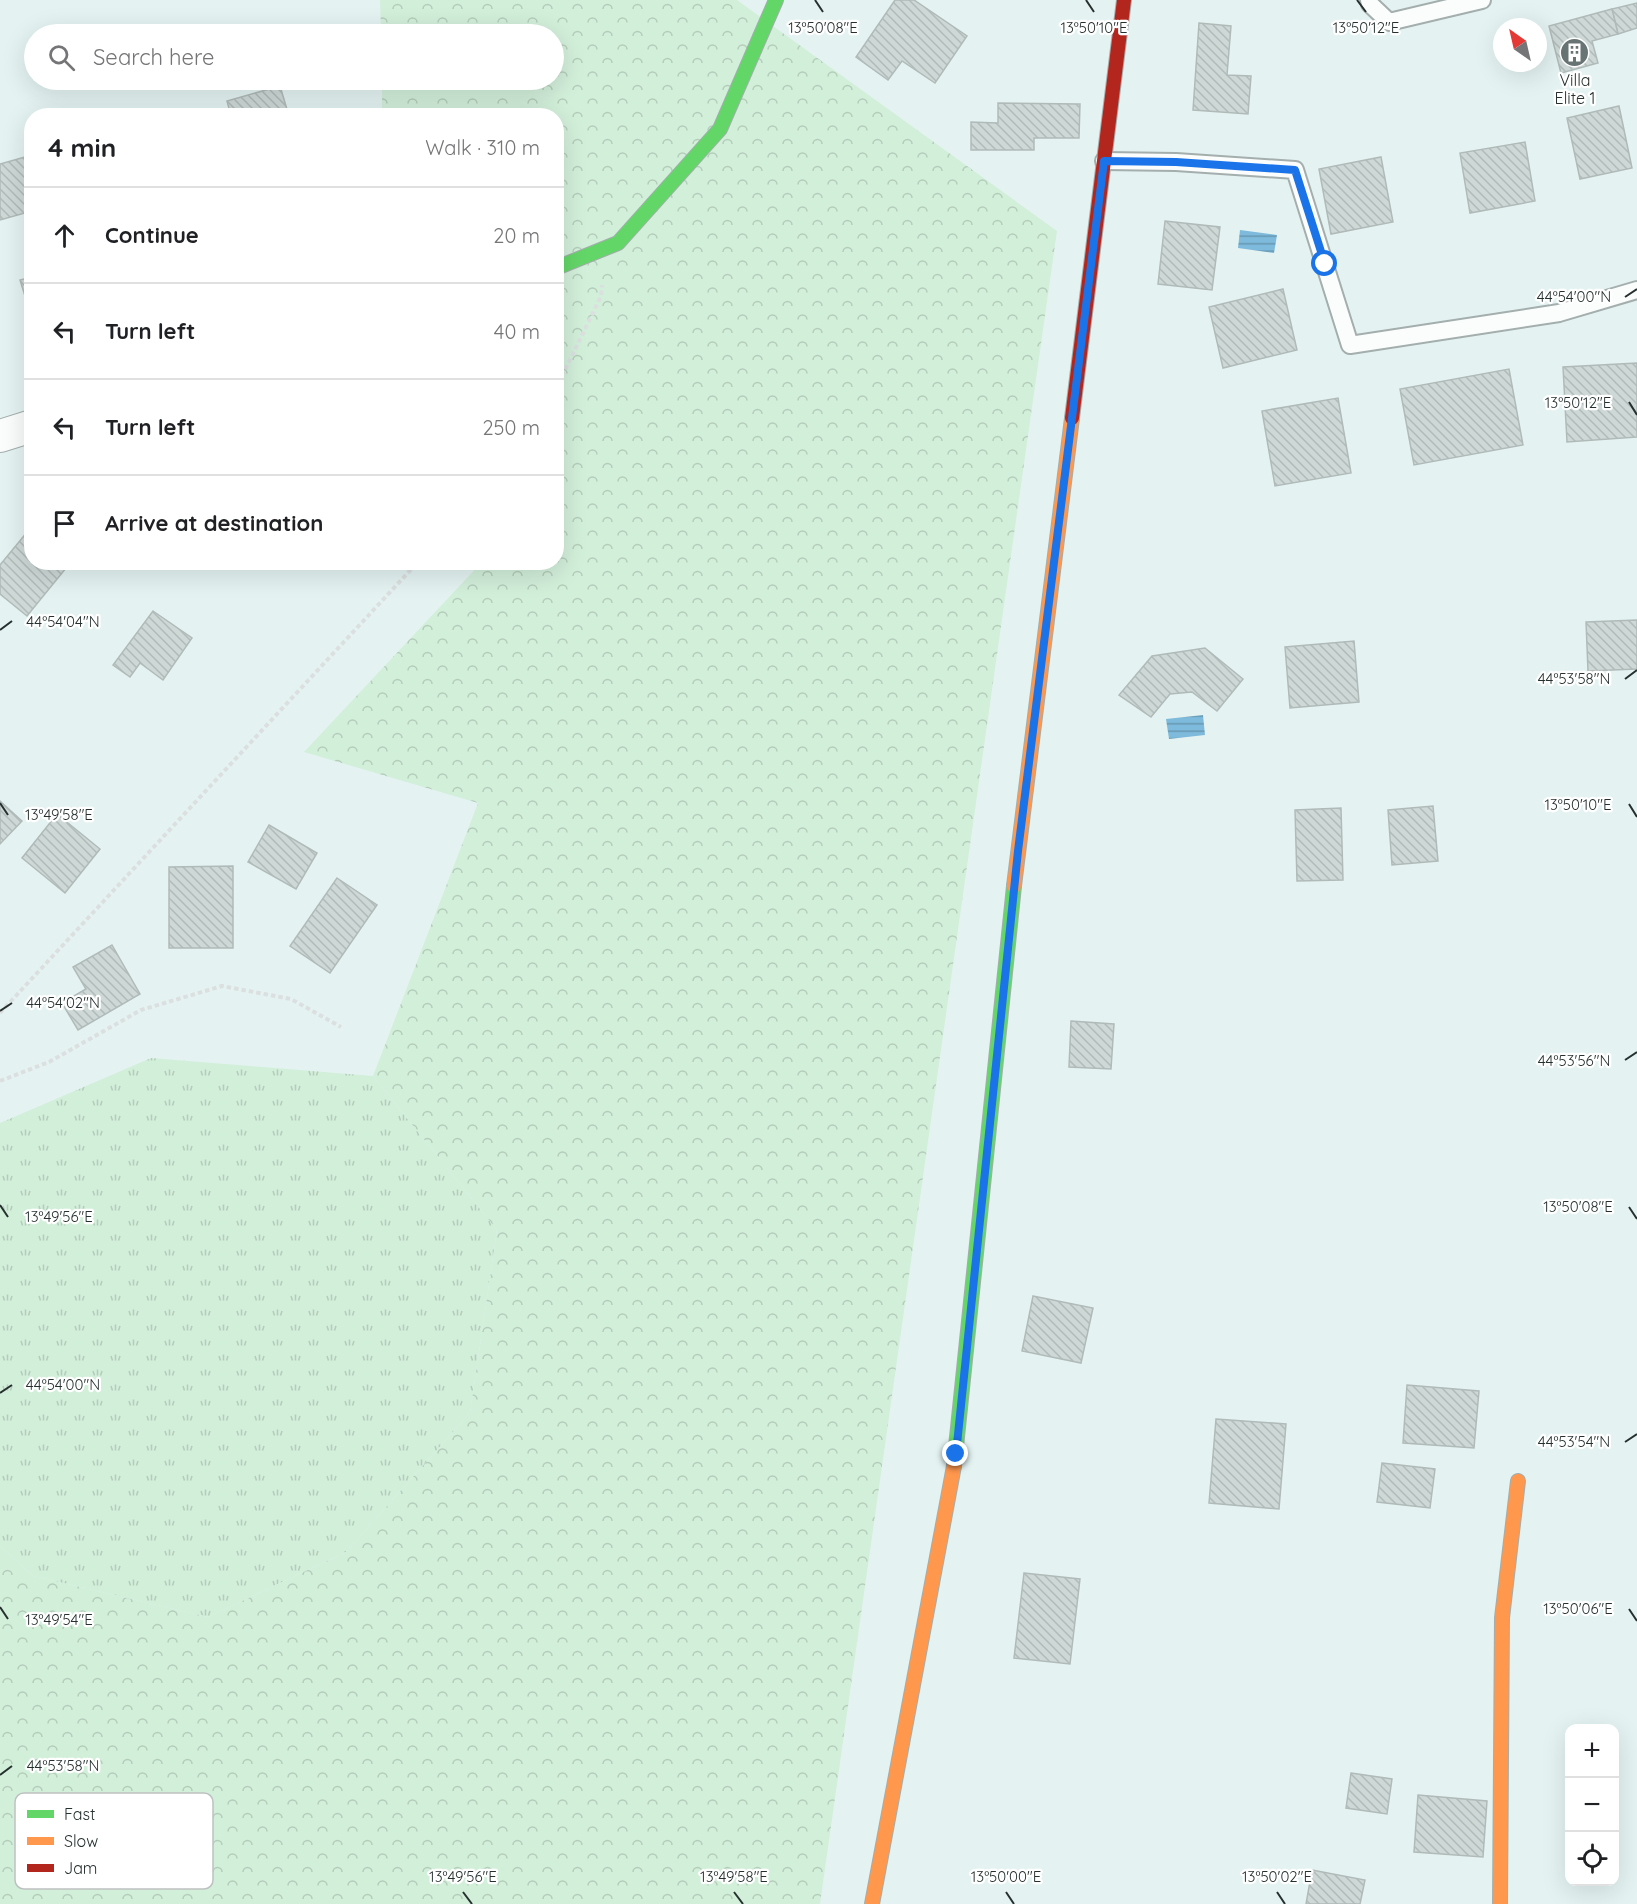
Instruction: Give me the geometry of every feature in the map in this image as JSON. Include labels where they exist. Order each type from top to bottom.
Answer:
[{"type":"street","points":[[564,265],[618,243],[720,129],[776,0]]},
{"type":"street","points":[[872,1904],[956,1454],[1018,851],[1124,0]]},
{"type":"street","points":[[0,436],[24,428]]},
{"type":"street","points":[[1500,1904],[1502,1618],[1518,1481]]},
{"type":"lane","points":[[1369,0],[1370,4],[1389,22],[1482,0]]},
{"type":"lane","points":[[1104,161],[1176,162],[1295,170],[1350,345],[1559,313],[1637,290]]},
{"type":"path","points":[[564,371],[601,296],[604,267],[618,243]]},
{"type":"path","points":[[0,1013],[411,570]]},
{"type":"path","points":[[0,1081],[49,1062],[141,1010],[222,986],[291,999],[341,1027]]},
{"type":"green space","points":[[380,0],[737,0],[1057,231],[820,1904],[0,1904],[0,1546],[33,1576],[208,1617],[346,1552],[470,1413],[497,1230],[373,1076],[478,803],[304,752],[474,570],[564,570],[564,108],[382,108],[382,90],[564,90],[564,24],[381,24]]},
{"type":"green space","points":[[151,1058],[373,1076],[497,1230],[470,1413],[346,1552],[208,1617],[33,1576],[0,1546],[0,1123]]},
{"type":"water","points":[[1240,230],[1277,235],[1274,253],[1238,248]]},
{"type":"water","points":[[1203,715],[1205,735],[1169,739],[1166,719]]},
{"type":"building","points":[[895,0],[914,0],[967,36],[935,83],[902,61],[888,80],[856,57]]},
{"type":"building","points":[[1637,3],[1637,28],[1618,34],[1612,9]]},
{"type":"building","name":"Villa Elite 1","points":[[1612,9],[1618,34],[1592,41],[1598,63],[1561,73],[1549,26]]},
{"type":"building","points":[[1199,23],[1231,26],[1227,75],[1251,76],[1248,114],[1193,110]]},
{"type":"building","points":[[266,90],[281,90],[287,108],[229,108],[227,101]]},
{"type":"building","points":[[998,103],[1080,104],[1079,138],[1034,138],[1034,150],[971,150],[971,122],[998,123]]},
{"type":"building","points":[[1619,106],[1632,168],[1580,179],[1567,118]]},
{"type":"building","points":[[1525,142],[1535,201],[1470,213],[1460,153]]},
{"type":"building","points":[[24,157],[24,213],[0,220],[0,164]]},
{"type":"building","points":[[1381,157],[1393,222],[1331,234],[1319,169]]},
{"type":"building","points":[[1165,221],[1220,227],[1212,290],[1158,284]]},
{"type":"building","points":[[24,279],[24,293],[20,280]]},
{"type":"building","points":[[1283,289],[1297,350],[1223,368],[1209,307]]},
{"type":"building","points":[[1637,363],[1637,437],[1567,442],[1563,367]]},
{"type":"building","points":[[1509,369],[1523,445],[1414,465],[1400,389]]},
{"type":"building","points":[[1338,398],[1351,473],[1275,486],[1262,411]]},
{"type":"building","points":[[24,536],[24,570],[64,570],[27,616],[0,594],[0,565]]},
{"type":"building","points":[[153,611],[192,638],[163,680],[140,663],[130,677],[113,665]]},
{"type":"building","points":[[1637,620],[1637,669],[1588,671],[1586,622]]},
{"type":"building","points":[[1354,641],[1359,702],[1290,708],[1285,647]]},
{"type":"building","points":[[1205,648],[1243,679],[1217,711],[1192,692],[1170,694],[1151,717],[1119,695],[1152,656]]},
{"type":"building","points":[[0,801],[22,821],[0,844]]},
{"type":"building","points":[[1433,806],[1438,861],[1392,865],[1388,810]]},
{"type":"building","points":[[1341,808],[1343,880],[1297,881],[1295,810]]},
{"type":"building","points":[[57,814],[100,849],[65,893],[22,858]]},
{"type":"building","points":[[269,825],[317,853],[296,889],[248,862]]},
{"type":"building","points":[[233,866],[233,948],[169,948],[169,867]]},
{"type":"building","points":[[337,878],[377,905],[330,973],[290,946]]},
{"type":"building","points":[[112,945],[140,994],[78,1030],[62,1003],[86,989],[73,967]]},
{"type":"building","points":[[1071,1021],[1114,1024],[1111,1069],[1069,1067]]},
{"type":"building","points":[[1033,1296],[1093,1308],[1081,1363],[1022,1351]]},
{"type":"building","points":[[1407,1385],[1479,1391],[1474,1448],[1403,1443]]},
{"type":"building","points":[[1216,1419],[1286,1424],[1279,1509],[1209,1503]]},
{"type":"building","points":[[1382,1463],[1435,1469],[1430,1508],[1377,1502]]},
{"type":"building","points":[[1024,1573],[1080,1579],[1070,1664],[1014,1658]]},
{"type":"building","points":[[1351,1773],[1392,1779],[1387,1814],[1346,1808]]},
{"type":"building","points":[[1418,1795],[1487,1801],[1483,1857],[1414,1852]]},
{"type":"building","points":[[1312,1870],[1365,1880],[1360,1904],[1306,1904]]},
{"type":"traffic: fast","points":[[564,265],[618,243],[720,129],[776,0]]},
{"type":"traffic: fast","points":[[954,1466],[1014,886]]},
{"type":"traffic: slow","points":[[1014,886],[1072,418]]},
{"type":"traffic: slow","points":[[872,1904],[954,1466]]},
{"type":"traffic: slow","points":[[1500,1904],[1502,1618],[1518,1481]]},
{"type":"traffic: jam","points":[[1072,418],[1124,0]]},
{"type":"place","name":"Villa Elite 1","points":[[1575,52]]},
{"type":"route","points":[[956,1454],[1018,851],[1104,161],[1176,162],[1295,170],[1325,264]]}]
